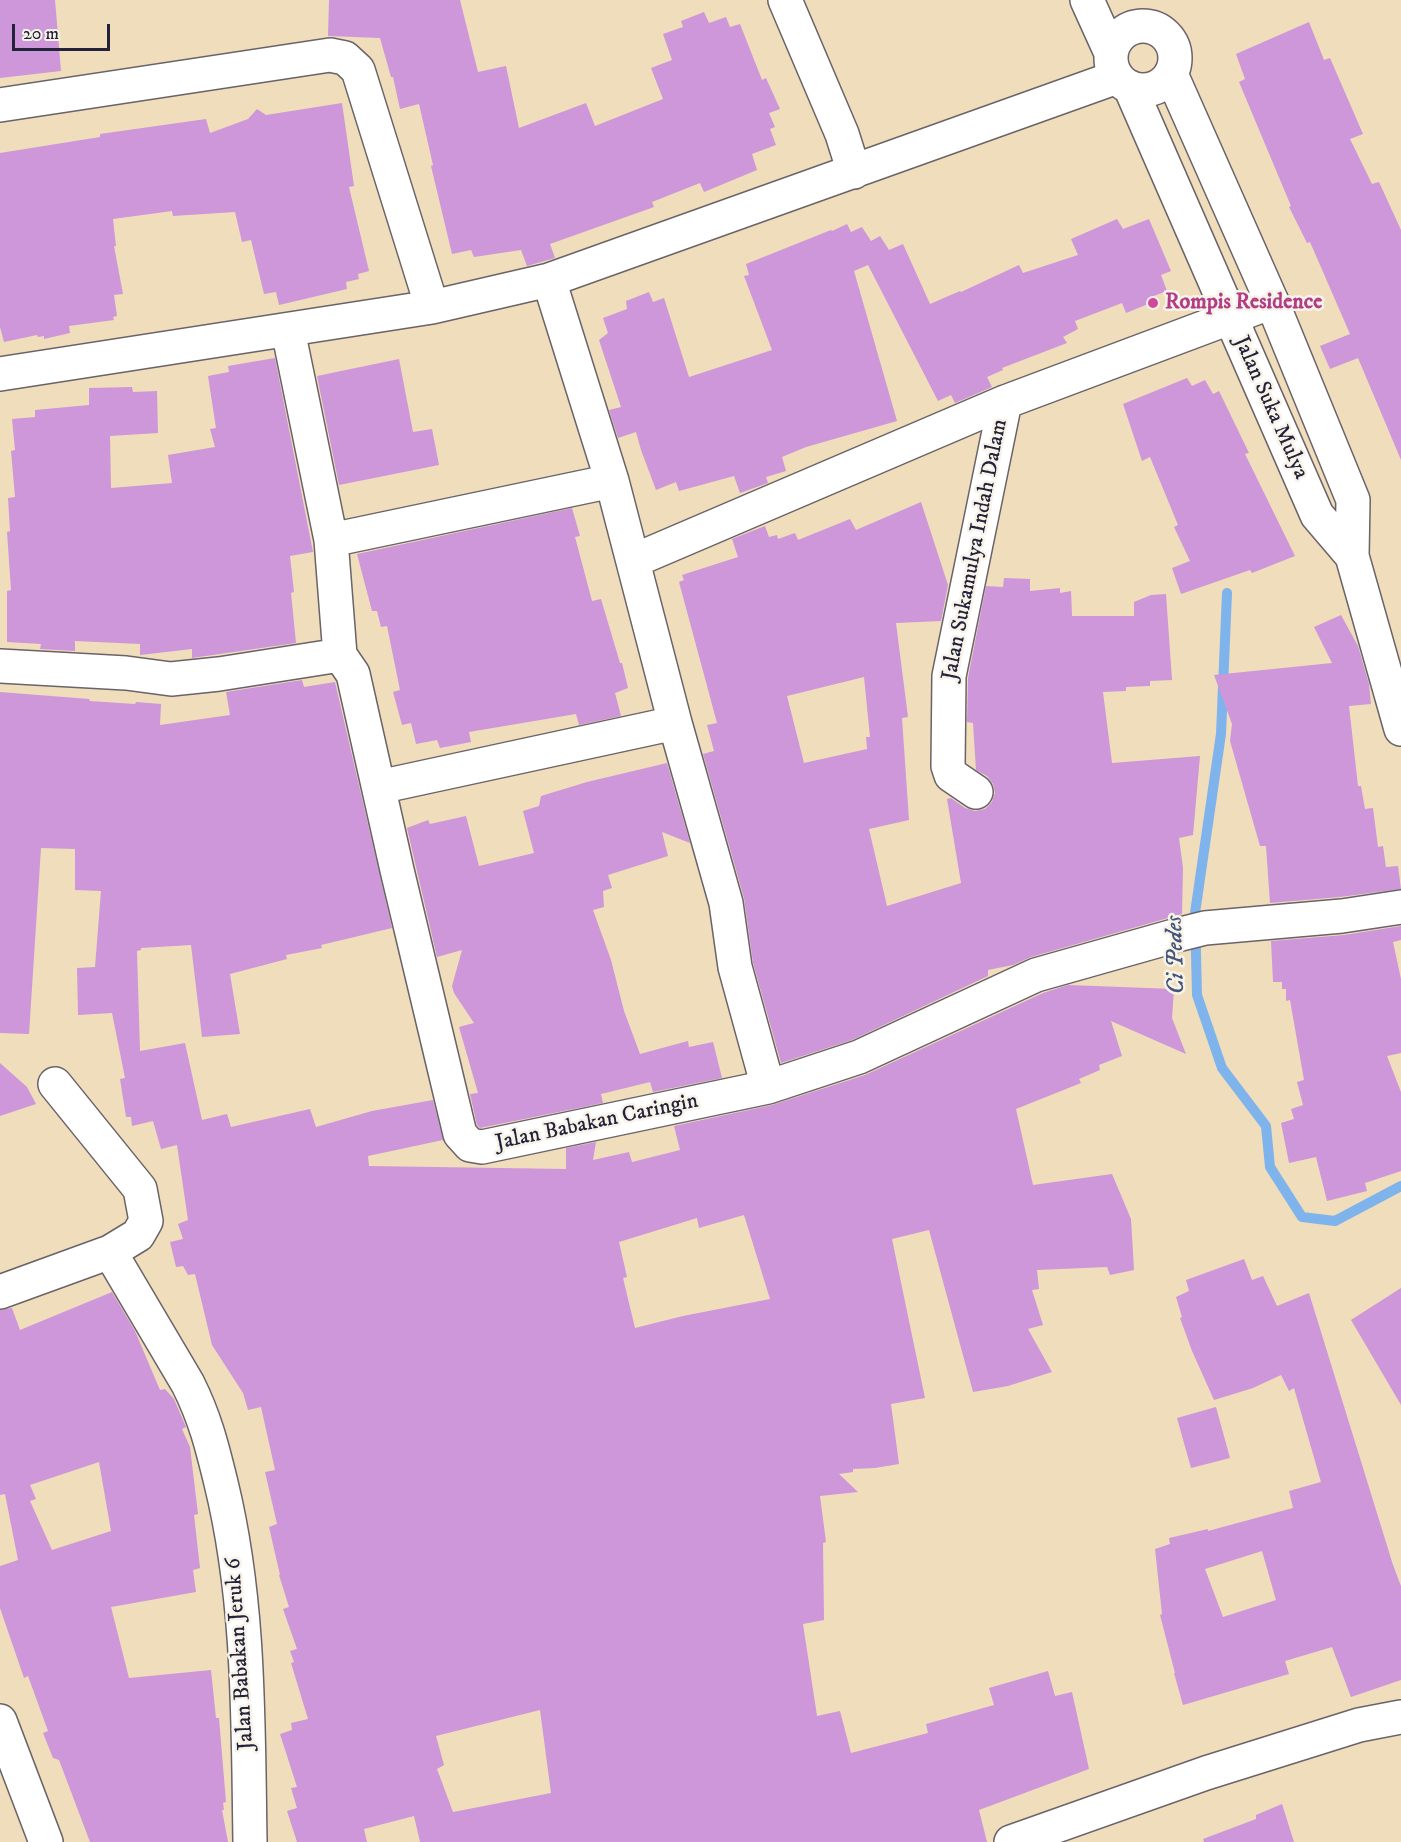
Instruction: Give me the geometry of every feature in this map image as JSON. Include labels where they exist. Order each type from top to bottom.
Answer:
[{"type":"street","points":[[785,0],[842,134],[854,172]]},
{"type":"street","name":"Jalan Suka Mulya","points":[[1087,0],[1231,318],[1317,515],[1352,556]]},
{"type":"street","points":[[1146,13],[1163,32],[1175,55],[1171,74],[1161,84],[1147,89],[1119,72],[1114,41],[1125,31],[1136,27],[1146,13]]},
{"type":"street","points":[[0,105],[330,55],[345,58],[358,70],[432,307]]},
{"type":"street","points":[[0,374],[432,307],[549,280],[854,172],[1119,72]]},
{"type":"street","name":"Jalan Suka Mulya","points":[[1171,74],[1272,302],[1353,500],[1352,556],[1401,729]]},
{"type":"street","points":[[549,280],[612,481],[675,723],[726,903],[735,967],[768,1086]]},
{"type":"street","points":[[633,561],[1005,402],[1272,302]]},
{"type":"street","points":[[0,666],[126,673],[171,679],[340,655],[331,540],[288,330]]},
{"type":"street","name":"Jalan Sukamulya Indah Dalam","points":[[976,792],[951,775],[948,766],[949,676],[1005,402]]},
{"type":"street","points":[[331,540],[612,481]]},
{"type":"street","name":"Jalan Babakan Caringin","points":[[340,655],[353,674],[460,1134],[470,1145],[482,1147],[768,1086],[859,1057],[1036,975],[1193,931],[1401,908]]},
{"type":"street","points":[[379,787],[675,723]]},
{"type":"street","points":[[0,1292],[110,1252],[138,1235],[146,1221],[140,1189],[55,1084]]},
{"type":"street","name":"Jalan Babakan Jeruk 6","points":[[110,1252],[188,1384],[198,1405],[209,1432],[231,1524],[244,1626],[250,1842]]},
{"type":"street","points":[[1011,1842],[1206,1773],[1359,1725],[1401,1717]]},
{"type":"street","points":[[0,1721],[46,1842]]},
{"type":"building","points":[[0,0],[55,0],[61,71],[0,78]]},
{"type":"building","points":[[329,0],[460,0],[478,72],[506,66],[519,128],[586,103],[595,126],[663,99],[651,68],[672,60],[663,34],[683,27],[681,21],[704,12],[709,23],[726,17],[730,27],[740,24],[762,80],[766,78],[780,109],[769,113],[775,127],[770,129],[776,145],[752,154],[757,170],[704,192],[700,183],[652,202],[654,207],[550,244],[555,258],[527,266],[521,250],[474,257],[471,250],[452,254],[419,104],[400,109],[393,77],[391,77],[380,38],[328,36]]},
{"type":"building","points":[[1309,22],[1324,60],[1330,58],[1363,134],[1350,139],[1372,184],[1379,182],[1401,230],[1401,460],[1358,358],[1330,369],[1320,346],[1350,334],[1310,242],[1307,243],[1289,207],[1291,206],[1239,82],[1245,79],[1236,54]]},
{"type":"building","points":[[342,103],[354,186],[349,187],[369,271],[358,274],[359,279],[346,282],[347,289],[279,305],[276,292],[264,294],[251,240],[242,242],[235,212],[173,216],[172,211],[113,219],[116,246],[114,246],[123,294],[114,295],[117,316],[113,317],[114,320],[69,326],[70,333],[44,339],[44,336],[38,337],[37,335],[4,342],[0,327],[0,153],[100,137],[100,134],[206,119],[210,133],[248,119],[257,109],[266,115]]},
{"type":"building","points":[[1117,219],[1123,229],[1149,219],[1171,271],[1161,275],[1167,291],[1151,297],[1153,302],[1126,313],[1122,303],[1075,321],[1078,329],[1063,337],[1067,343],[1002,368],[1003,370],[987,377],[992,387],[955,403],[951,395],[938,401],[868,265],[854,271],[897,421],[806,447],[782,457],[786,471],[766,477],[768,483],[740,493],[734,476],[679,491],[676,482],[656,490],[636,432],[618,438],[609,410],[621,407],[599,340],[608,333],[603,318],[627,309],[626,301],[649,292],[653,302],[664,298],[689,377],[772,350],[744,276],[749,275],[746,264],[847,224],[851,232],[862,227],[871,241],[880,236],[889,250],[903,244],[930,304],[1019,265],[1023,273],[1078,255],[1071,239]]},
{"type":"building","points":[[275,358],[313,552],[290,556],[296,643],[192,658],[192,649],[140,655],[140,644],[75,641],[75,651],[40,649],[41,644],[7,642],[7,591],[11,590],[7,532],[10,531],[8,498],[15,497],[11,451],[15,450],[12,419],[35,417],[35,410],[89,405],[89,388],[132,387],[133,392],[157,391],[158,433],[110,436],[111,488],[172,483],[168,455],[215,447],[210,429],[216,428],[208,376],[229,372],[228,366]]},
{"type":"building","points":[[399,359],[413,432],[432,429],[439,465],[339,485],[317,376]]},
{"type":"building","points":[[1187,378],[1192,386],[1205,380],[1213,394],[1219,391],[1249,453],[1245,454],[1295,556],[1252,573],[1250,570],[1181,594],[1172,568],[1190,561],[1174,527],[1178,525],[1150,457],[1142,461],[1123,404]]},
{"type":"building","points":[[921,502],[948,585],[941,621],[896,623],[908,717],[902,718],[909,820],[869,829],[887,906],[961,883],[947,799],[951,798],[965,808],[975,811],[985,809],[992,802],[995,793],[993,784],[987,776],[976,770],[973,723],[967,722],[968,678],[986,586],[1003,587],[1004,578],[1030,579],[1030,591],[1060,588],[1060,593],[1071,591],[1072,616],[1134,616],[1134,602],[1151,595],[1166,594],[1172,680],[1150,681],[1150,686],[1126,687],[1126,691],[1103,692],[1112,763],[1200,756],[1193,835],[1179,838],[1183,868],[1182,914],[1031,957],[1013,965],[988,970],[988,976],[852,1040],[781,1063],[753,963],[744,898],[703,754],[714,751],[707,725],[717,723],[679,582],[684,580],[682,575],[738,557],[732,539],[765,526],[769,537],[777,535],[778,539],[795,533],[798,540],[850,519],[856,530]],"holes":[[[864,677],[870,737],[866,737],[867,749],[804,763],[787,696]]]},
{"type":"building","points":[[572,508],[580,536],[575,537],[592,601],[601,599],[628,688],[615,693],[621,716],[579,725],[576,714],[469,732],[471,742],[440,748],[437,740],[416,744],[411,723],[402,725],[393,692],[400,690],[387,626],[381,627],[377,611],[372,611],[357,554]]},
{"type":"building","points":[[1341,615],[1358,646],[1369,684],[1371,704],[1349,706],[1358,786],[1361,786],[1365,809],[1373,808],[1378,847],[1383,846],[1386,867],[1398,866],[1401,889],[1270,903],[1266,846],[1260,846],[1230,741],[1232,724],[1214,675],[1332,663],[1314,627]]},
{"type":"building","points":[[302,680],[304,687],[335,682],[392,928],[321,945],[322,948],[286,955],[287,959],[230,974],[240,1034],[202,1037],[191,945],[141,948],[137,951],[140,1051],[185,1043],[202,1120],[227,1114],[231,1127],[310,1109],[316,1127],[372,1111],[433,1100],[443,1140],[368,1156],[369,1166],[566,1169],[566,1148],[596,1142],[593,1160],[629,1152],[632,1162],[680,1150],[674,1126],[772,1105],[865,1075],[1043,993],[1068,985],[1174,989],[1172,1018],[1186,1054],[1111,1021],[1122,1056],[1099,1065],[1100,1070],[1079,1079],[1081,1083],[1016,1109],[1033,1185],[1112,1174],[1131,1219],[1134,1270],[1110,1275],[1107,1267],[1037,1270],[1039,1289],[1032,1290],[1043,1325],[1028,1329],[1052,1372],[1008,1386],[973,1392],[929,1230],[892,1239],[925,1398],[891,1404],[899,1464],[853,1469],[853,1472],[839,1474],[858,1492],[820,1496],[826,1542],[823,1543],[824,1620],[803,1624],[817,1716],[840,1711],[851,1753],[928,1733],[926,1724],[994,1705],[989,1688],[1048,1671],[1055,1696],[1072,1692],[1089,1769],[979,1810],[987,1842],[420,1842],[414,1816],[364,1829],[367,1842],[297,1842],[287,1811],[297,1808],[291,1788],[297,1787],[280,1734],[292,1730],[291,1723],[308,1719],[291,1663],[294,1662],[290,1651],[297,1649],[283,1609],[289,1607],[279,1575],[269,1527],[277,1524],[265,1472],[275,1470],[261,1407],[248,1410],[243,1393],[212,1345],[195,1274],[188,1275],[183,1266],[176,1267],[170,1242],[183,1239],[178,1224],[188,1220],[177,1145],[161,1149],[153,1121],[132,1126],[131,1117],[126,1117],[120,1079],[125,1078],[112,1013],[78,1015],[77,968],[95,967],[101,891],[75,890],[75,849],[41,848],[29,1034],[0,1033],[0,692],[89,699],[90,701],[161,704],[160,725],[230,715],[226,692]],"holes":[[[744,1215],[770,1299],[635,1328],[623,1278],[627,1277],[619,1242],[697,1218],[699,1228]],[[540,1710],[551,1793],[453,1812],[437,1769],[444,1765],[436,1736]]]},
{"type":"building","points":[[667,763],[690,843],[662,832],[668,856],[608,875],[612,888],[603,891],[604,907],[593,910],[611,960],[624,1011],[640,1054],[688,1041],[689,1047],[713,1042],[722,1078],[653,1092],[650,1082],[601,1094],[603,1103],[480,1128],[477,1125],[470,1094],[478,1093],[459,1027],[474,1023],[454,993],[452,986],[462,950],[437,957],[407,828],[428,820],[430,824],[466,816],[479,866],[534,853],[523,811],[539,806],[541,796],[587,782]]},
{"type":"building","points":[[1401,926],[1401,940],[1393,942],[1401,979],[1401,1053],[1387,1056],[1401,1092],[1401,1171],[1365,1183],[1367,1191],[1327,1201],[1316,1157],[1289,1163],[1281,1123],[1294,1119],[1291,1109],[1303,1105],[1297,1082],[1304,1080],[1290,1000],[1286,1001],[1286,989],[1282,989],[1282,982],[1273,982],[1271,941],[1344,935]]},
{"type":"building","points":[[0,1063],[27,1087],[36,1104],[0,1116]]},
{"type":"building","points":[[1244,1259],[1252,1280],[1263,1276],[1277,1306],[1309,1293],[1401,1586],[1401,1680],[1351,1697],[1332,1647],[1285,1661],[1289,1674],[1183,1705],[1160,1615],[1162,1614],[1155,1549],[1170,1544],[1169,1538],[1208,1529],[1208,1531],[1293,1508],[1289,1491],[1321,1482],[1294,1388],[1289,1391],[1281,1375],[1253,1388],[1214,1400],[1180,1318],[1182,1317],[1176,1297],[1189,1291],[1186,1280]],"holes":[[[1262,1551],[1276,1600],[1223,1617],[1205,1569]]]},
{"type":"building","points":[[1401,1288],[1401,1405],[1351,1320]]},
{"type":"building","points":[[112,1292],[135,1331],[160,1390],[165,1389],[174,1399],[186,1427],[182,1429],[190,1447],[198,1514],[194,1515],[200,1568],[193,1570],[196,1592],[111,1607],[129,1678],[211,1670],[216,1718],[219,1718],[226,1802],[223,1803],[224,1810],[222,1810],[228,1842],[90,1842],[59,1760],[53,1758],[43,1733],[48,1731],[28,1676],[24,1678],[0,1608],[0,1566],[18,1560],[5,1494],[0,1495],[0,1310],[12,1308],[20,1330]],"holes":[[[99,1462],[111,1531],[52,1550],[30,1501],[36,1499],[30,1485]]]},
{"type":"building","points":[[1216,1407],[1230,1458],[1191,1468],[1177,1418]]},
{"type":"building","points":[[1282,1804],[1294,1842],[1204,1842],[1203,1839],[1256,1819],[1256,1815]]},
{"type":"waterway","name":"Ci Pedes","points":[[1227,593],[1221,734],[1195,913],[1197,995],[1222,1068],[1266,1126],[1270,1167],[1302,1217],[1335,1221],[1401,1186]]},
{"type":"place","name":"Rompis Residence","points":[[1153,303]]}]
